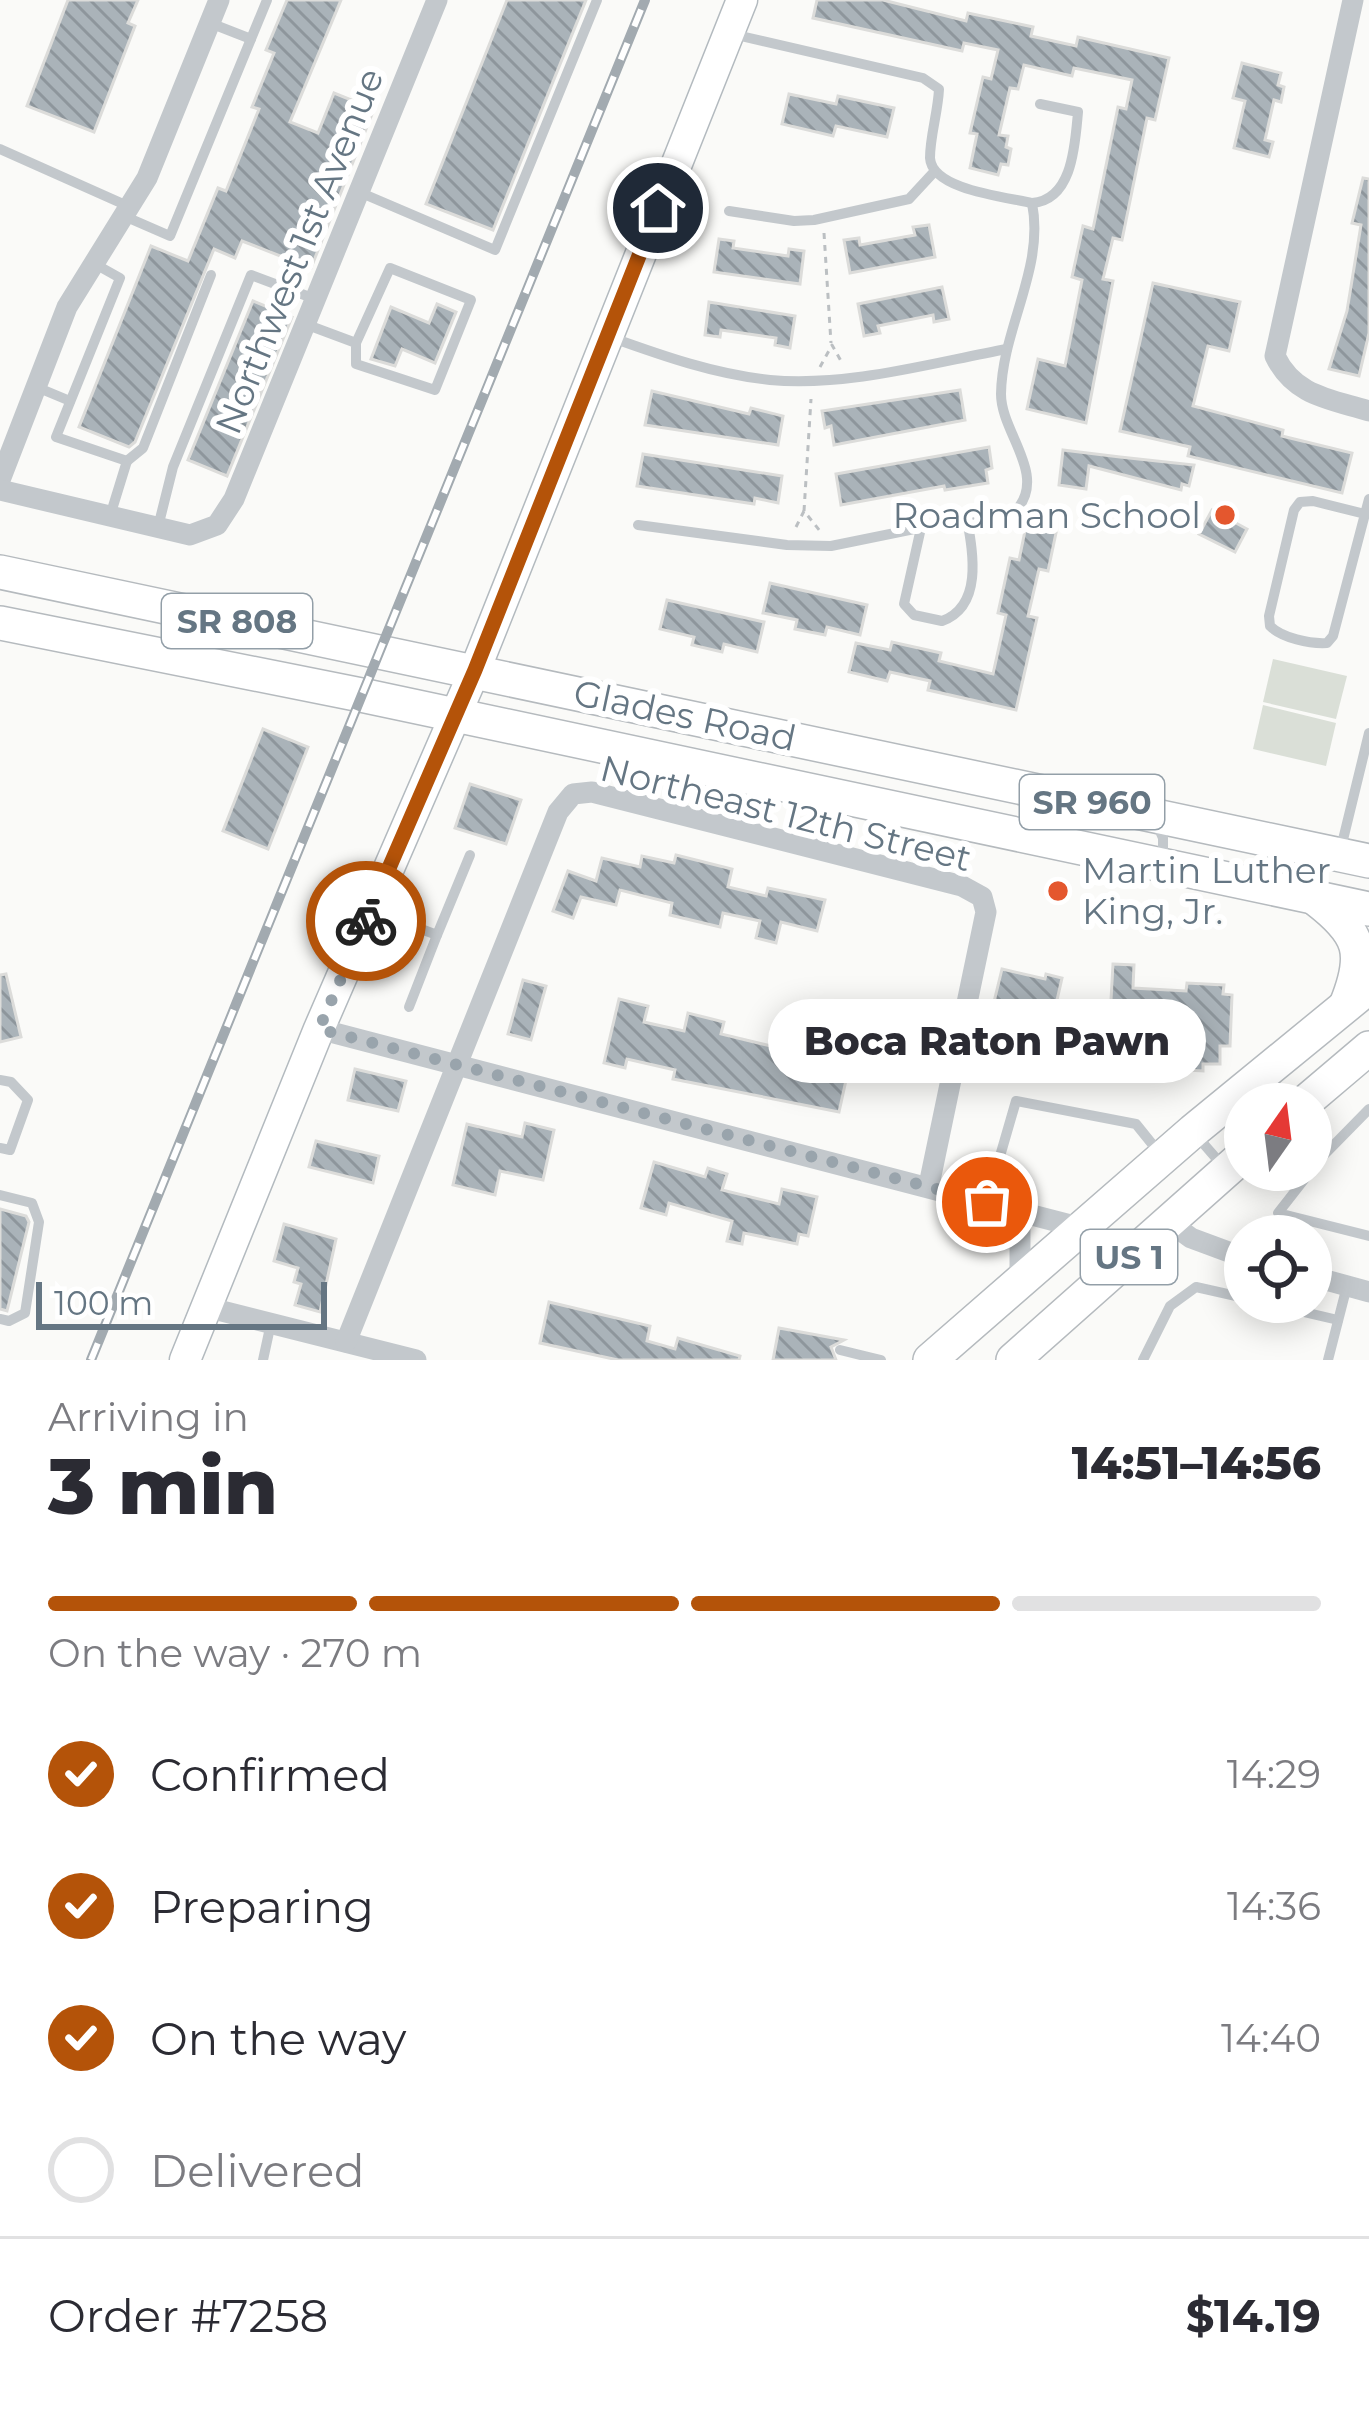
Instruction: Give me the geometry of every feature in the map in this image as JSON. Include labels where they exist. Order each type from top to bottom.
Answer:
[{"type":"main road","points":[[185,1360],[319,1029],[475,670],[742,0]]},
{"type":"main road","name":"Glades Road","points":[[0,572],[1361,859]]},
{"type":"main road","name":"Glades Road","points":[[0,623],[1369,909]]},
{"type":"main road","points":[[1316,899],[1342,920],[1356,943],[1357,996]]},
{"type":"main road","name":"US 1","points":[[930,1360],[1192,1131],[1357,996]]},
{"type":"main road","points":[[1328,1083],[1369,1048]]},
{"type":"main road","name":"US 1","points":[[1013,1360],[1224,1173]]},
{"type":"street","points":[[0,480],[67,307],[156,158],[219,0]]},
{"type":"street","name":"Northwest 1st Avenue","points":[[158,527],[190,535],[217,525],[233,499],[437,0]]},
{"type":"street","points":[[1353,0],[1275,356],[1285,377],[1303,392],[1369,411]]},
{"type":"street","points":[[0,490],[158,527]]},
{"type":"street","name":"Northeast 12th Street","points":[[460,1065],[559,812],[573,794],[592,792],[962,886],[982,897],[986,912],[929,1185]]},
{"type":"street","points":[[319,1029],[1082,1228]]},
{"type":"street","points":[[338,1347],[460,1065]]},
{"type":"street","points":[[993,1203],[1020,1230],[1020,1282]]},
{"type":"street","points":[[1169,1222],[1191,1238],[1224,1250]]},
{"type":"street","points":[[206,1307],[338,1347],[416,1360]]},
{"type":"lane","points":[[0,149],[170,236],[267,0]]},
{"type":"lane","points":[[359,192],[494,250],[597,0]]},
{"type":"lane","points":[[210,23],[251,39]]},
{"type":"lane","points":[[729,33],[923,78],[938,89],[930,160],[934,172],[947,182],[1032,203],[1054,194],[1067,173],[1078,112],[1040,104]]},
{"type":"lane","points":[[729,211],[794,221],[823,218],[909,199],[934,172]]},
{"type":"lane","points":[[638,525],[787,545],[832,546],[1018,508],[1024,500],[1027,472],[1002,405],[1007,349],[1036,244],[1032,203]]},
{"type":"lane","points":[[93,262],[120,278],[56,437],[127,461]]},
{"type":"lane","points":[[390,268],[471,300],[434,390],[356,364],[356,343],[390,268]]},
{"type":"lane","points":[[110,516],[127,461],[143,448],[212,275]]},
{"type":"lane","points":[[158,527],[173,466],[251,275],[315,299]]},
{"type":"lane","points":[[305,324],[356,343]]},
{"type":"lane","points":[[607,336],[708,370],[773,380],[851,377],[1007,349]]},
{"type":"lane","points":[[34,386],[70,401]]},
{"type":"lane","points":[[1365,514],[1313,501],[1300,502],[1294,510],[1269,616],[1276,633],[1318,644],[1327,644],[1333,636],[1369,499]]},
{"type":"lane","points":[[921,528],[904,604],[914,614],[942,622],[962,609],[968,595],[973,555],[967,518]]},
{"type":"lane","points":[[1361,859],[1355,782],[1369,733]]},
{"type":"lane","points":[[1355,782],[1369,785]]},
{"type":"lane","points":[[1153,814],[1163,838],[1162,866]]},
{"type":"lane","points":[[409,1007],[470,855]]},
{"type":"lane","points":[[370,910],[437,935]]},
{"type":"lane","points":[[0,1080],[11,1082],[28,1100],[10,1150],[0,1148]]},
{"type":"lane","points":[[993,1203],[1016,1101],[1136,1124],[1162,1157]]},
{"type":"lane","points":[[1369,1109],[1321,1157],[1278,1213],[1369,1236]]},
{"type":"lane","points":[[1192,1131],[1224,1154]]},
{"type":"lane","points":[[0,1195],[32,1203],[39,1222],[26,1312],[9,1321],[0,1318]]},
{"type":"lane","points":[[1143,1360],[1170,1306],[1196,1287],[1224,1293]]},
{"type":"lane","points":[[1328,1360],[1338,1320],[1358,1289]]},
{"type":"lane","points":[[1332,1318],[1338,1320]]},
{"type":"lane","points":[[263,1360],[271,1323]]},
{"type":"lane","points":[[840,1350],[881,1360]]},
{"type":"path","points":[[823,218],[832,345],[851,377]]},
{"type":"path","points":[[787,545],[804,511],[812,380],[832,345]]},
{"type":"path","points":[[804,511],[832,546]]},
{"type":"shaded area","points":[[1273,659],[1347,676],[1336,719],[1263,702]]},
{"type":"shaded area","points":[[1263,705],[1336,723],[1326,766],[1253,749]]},
{"type":"building","points":[[68,0],[138,0],[128,23],[135,26],[94,132],[27,106]]},
{"type":"building","points":[[287,0],[341,0],[290,122],[318,133],[334,93],[374,109],[311,268],[242,241],[235,258],[214,249],[135,442],[129,447],[79,427],[151,246],[188,261],[218,188],[226,191],[259,109],[252,107],[274,53],[266,50]]},
{"type":"building","points":[[507,0],[586,0],[493,230],[426,204]]},
{"type":"building","points":[[817,0],[883,0],[966,21],[968,13],[1033,27],[1031,36],[1076,46],[1078,37],[1169,58],[1155,120],[1147,118],[1122,240],[1113,238],[1103,279],[1113,281],[1086,423],[1027,409],[1038,359],[1065,366],[1082,280],[1072,277],[1083,226],[1093,229],[1118,107],[1126,109],[1132,80],[1074,68],[1072,76],[1024,65],[1018,89],[1010,88],[999,135],[1008,136],[1008,165],[1001,164],[998,175],[970,168],[977,134],[970,133],[983,77],[991,79],[998,50],[964,43],[962,51],[813,18]]},
{"type":"building","points":[[1242,63],[1281,73],[1281,102],[1274,100],[1265,140],[1273,142],[1269,157],[1234,148],[1245,101],[1233,98]]},
{"type":"building","points":[[789,94],[836,104],[838,96],[894,108],[887,137],[836,126],[833,136],[782,124]]},
{"type":"building","points":[[1363,178],[1369,179],[1369,333],[1359,376],[1329,369],[1347,311],[1361,225],[1352,223]]},
{"type":"building","points":[[929,225],[935,257],[850,273],[844,240],[859,238],[860,245],[915,235],[913,227]]},
{"type":"building","points":[[719,239],[734,241],[733,248],[788,256],[789,249],[804,251],[800,284],[714,272]]},
{"type":"building","points":[[1153,283],[1240,302],[1229,351],[1208,346],[1193,406],[1352,453],[1342,493],[1188,456],[1190,447],[1120,431]]},
{"type":"building","points":[[942,287],[949,319],[934,322],[933,315],[878,326],[880,333],[864,336],[858,304]]},
{"type":"building","points":[[253,301],[292,317],[227,476],[188,460]]},
{"type":"building","points":[[709,302],[795,316],[790,348],[775,345],[776,338],[721,330],[720,337],[705,335]]},
{"type":"building","points":[[437,304],[456,312],[435,363],[402,349],[395,366],[371,359],[391,307],[429,323]]},
{"type":"building","points":[[960,390],[965,420],[834,445],[831,426],[825,428],[822,411]]},
{"type":"building","points":[[652,391],[749,414],[751,408],[783,416],[778,445],[645,425]]},
{"type":"building","points":[[989,447],[988,483],[841,505],[836,474]]},
{"type":"building","points":[[1063,450],[1194,465],[1189,486],[1182,484],[1181,490],[1089,466],[1086,489],[1059,485]]},
{"type":"building","points":[[643,454],[782,476],[778,503],[755,498],[754,504],[637,486]]},
{"type":"building","points":[[1212,510],[1247,529],[1235,552],[1199,534]]},
{"type":"building","points":[[1026,526],[1056,533],[1048,571],[1039,569],[1028,616],[1037,618],[1016,710],[928,690],[930,681],[890,672],[887,681],[849,672],[856,643],[890,650],[892,642],[941,653],[939,661],[993,674],[1006,615],[998,613],[1010,558],[1019,560]]},
{"type":"building","points":[[770,583],[867,605],[860,635],[827,627],[825,635],[795,629],[797,620],[763,613]]},
{"type":"building","points":[[667,600],[764,622],[757,652],[724,644],[722,652],[692,645],[694,637],[660,629]]},
{"type":"building","points":[[263,729],[308,747],[268,849],[223,831]]},
{"type":"building","points":[[470,784],[521,800],[506,844],[455,828]]},
{"type":"building","points":[[676,855],[732,869],[728,887],[766,896],[768,888],[825,900],[817,931],[781,922],[776,943],[756,938],[760,921],[723,913],[720,927],[670,915],[672,903],[620,890],[616,905],[581,897],[573,918],[553,911],[568,871],[596,881],[602,858],[640,867],[642,856],[674,863]]},
{"type":"building","points":[[1113,964],[1134,965],[1133,988],[1186,991],[1187,983],[1224,985],[1223,994],[1232,995],[1230,1046],[1220,1046],[1220,1064],[1203,1064],[1203,1071],[1188,1070],[1188,1055],[1108,1054]]},
{"type":"building","points":[[1002,969],[1062,978],[1045,1053],[985,1039]]},
{"type":"building","points":[[6,974],[21,1037],[0,1042],[0,975]]},
{"type":"building","points":[[523,980],[546,986],[531,1040],[508,1034]]},
{"type":"building","points":[[619,999],[648,1006],[644,1022],[684,1031],[688,1013],[724,1022],[721,1034],[775,1047],[777,1038],[810,1047],[806,1061],[848,1071],[839,1112],[673,1079],[675,1070],[627,1059],[625,1068],[604,1063]]},
{"type":"building","points":[[355,1069],[406,1081],[398,1111],[348,1100]]},
{"type":"building","points":[[525,1123],[554,1130],[543,1180],[500,1171],[495,1195],[453,1185],[467,1124],[522,1137]]},
{"type":"building","points":[[316,1141],[379,1156],[373,1183],[309,1167]]},
{"type":"building","points":[[654,1162],[705,1177],[708,1168],[727,1174],[722,1190],[779,1204],[782,1189],[817,1197],[808,1236],[799,1234],[797,1244],[744,1233],[742,1244],[727,1241],[732,1221],[669,1203],[666,1215],[641,1208]]},
{"type":"building","points":[[0,1209],[26,1216],[29,1222],[7,1311],[0,1309]]},
{"type":"building","points":[[284,1224],[336,1239],[320,1312],[295,1305],[301,1284],[294,1282],[298,1268],[274,1261]]},
{"type":"building","points":[[549,1302],[650,1326],[647,1341],[675,1349],[678,1338],[740,1356],[739,1360],[618,1360],[540,1343]]},
{"type":"building","points":[[779,1328],[844,1340],[831,1347],[836,1360],[773,1360]]},
{"type":"railway","points":[[91,1360],[645,0]]},
{"type":"way so far","points":[[366,921],[319,1029],[987,1202]]},
{"type":"place","name":"Roadman School","points":[[1225,515]]},
{"type":"place","name":"Martin Luther King, Jr.","points":[[1058,891]]},
{"type":"place","name":"Boca Raton Pawn","points":[[987,1202]]},
{"type":"route","points":[[366,921],[475,670],[658,208]]}]
